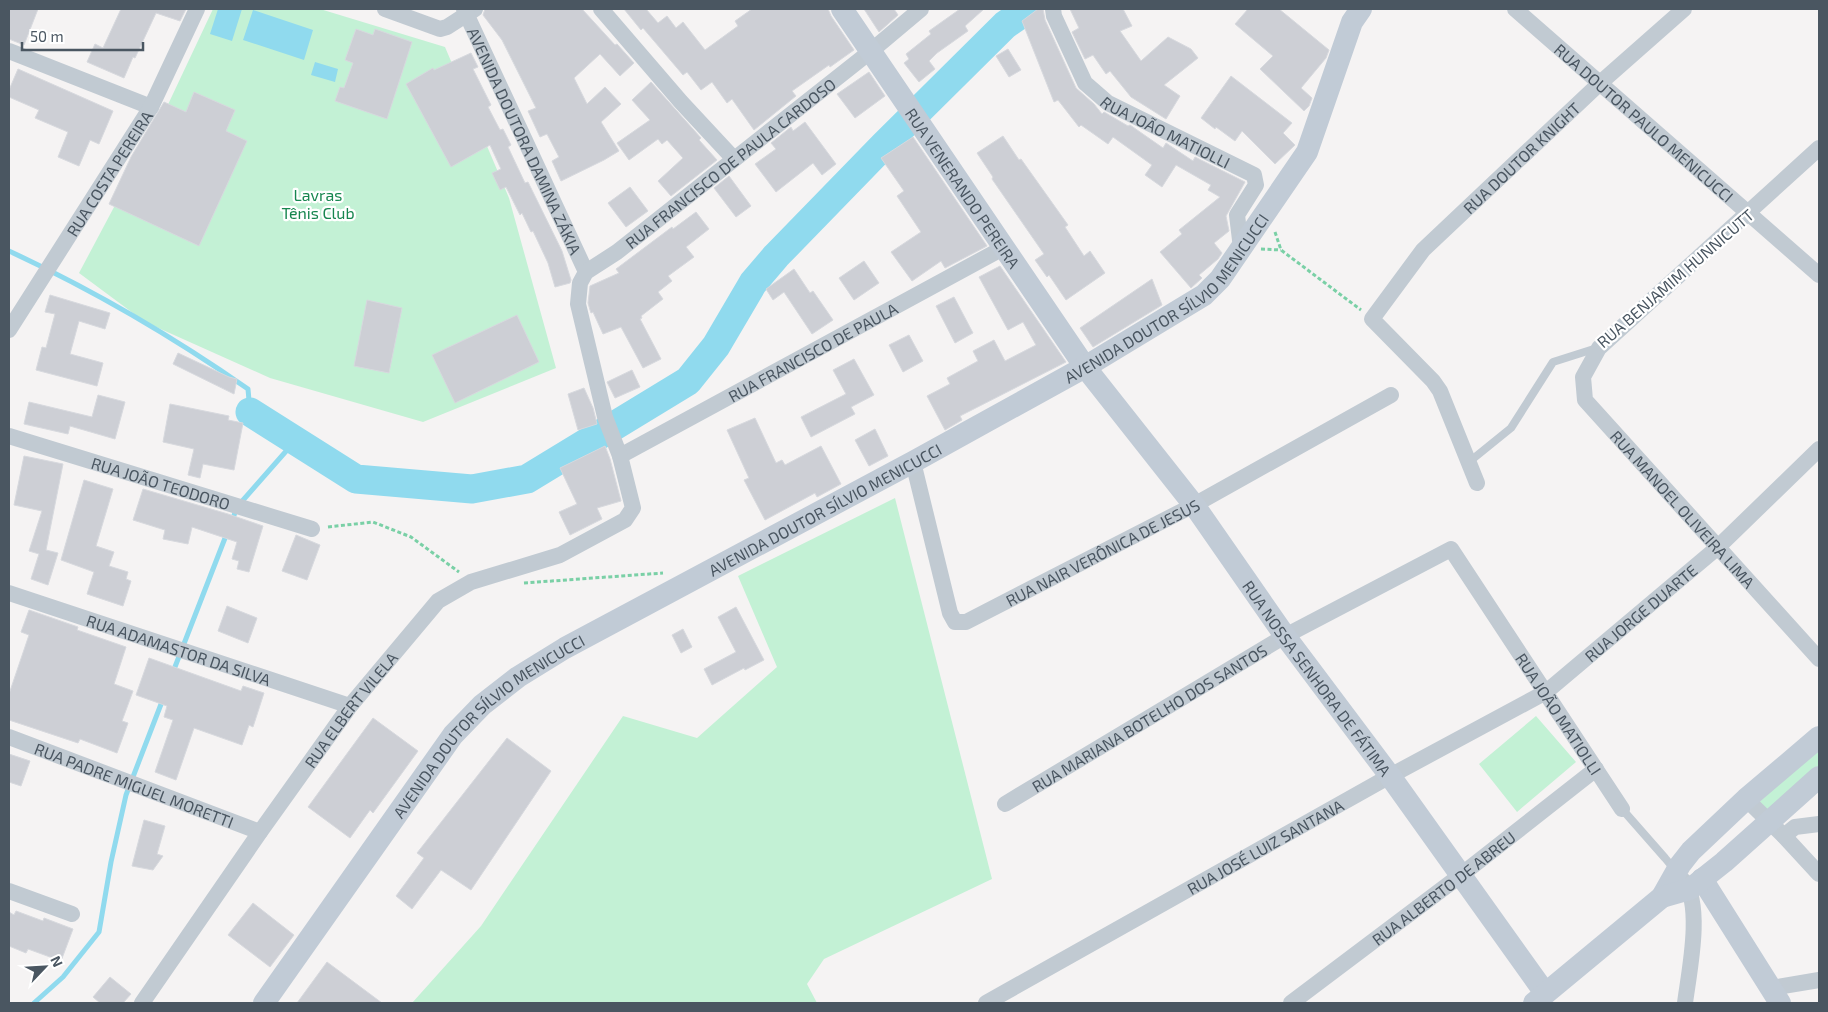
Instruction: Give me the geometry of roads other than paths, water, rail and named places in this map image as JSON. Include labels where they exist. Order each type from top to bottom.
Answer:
[{"type":"main road","name":"RUA VENERANDO PEREIRA","points":[[842,9],[1085,366]]},
{"type":"main road","name":"AVENIDA DOUTOR SÍLVIO MENICUCCI","points":[[264,1003],[453,735],[482,705],[518,677],[565,648],[913,462],[1085,366],[1204,295],[1220,279],[1307,152],[1352,22],[1361,9]]},
{"type":"main road","name":"RUA NOSSA SENHORA DE FÁTIMA","points":[[1085,366],[1194,505],[1284,636],[1390,776],[1461,875],[1539,998]]},
{"type":"main road","points":[[1662,897],[1691,850],[1746,799],[1819,737]]},
{"type":"main road","points":[[1539,998],[1662,897],[1696,884],[1724,862],[1777,829],[1819,777]]},
{"type":"main road","points":[[1696,884],[1776,996]]},
{"type":"street","name":"RUA COSTA PEREIRA","points":[[9,330],[151,107],[197,9]]},
{"type":"street","points":[[385,9],[440,29],[448,27],[469,11]]},
{"type":"street","points":[[602,9],[681,102],[734,159]]},
{"type":"street","name":"RUA FRANCISCO DE PAULA CARDOSO","points":[[586,272],[617,252],[871,51],[921,9]]},
{"type":"street","name":"RUA DOUTOR PAULO MENICUCCI","points":[[1515,9],[1819,275]]},
{"type":"street","name":"RUA DOUTOR KNIGHT","points":[[1468,463],[1440,391],[1433,381],[1372,319],[1424,250],[1599,84],[1684,9]]},
{"type":"street","name":"AVENIDA DOUTORA DAMINA ZÁKIA","points":[[469,11],[586,272]]},
{"type":"street","name":"RUA JOÃO MATIOLLI","points":[[1053,12],[1085,83],[1108,103],[1254,175],[1256,186],[1237,215],[1241,248]]},
{"type":"street","points":[[9,51],[151,107]]},
{"type":"street","name":"RUA BENJAMIM HUNNICUTT","points":[[1599,348],[1749,214],[1819,148]]},
{"type":"street","name":"RUA FRANCISCO DE PAULA","points":[[620,456],[1005,247]]},
{"type":"street","points":[[586,272],[580,283],[578,304],[604,416],[620,456]]},
{"type":"street","name":"RUA MANOEL OLIVEIRA LIMA","points":[[1599,348],[1583,377],[1585,400],[1819,659]]},
{"type":"street","name":"RUA NAIR VERÔNICA DE JESUS","points":[[913,462],[950,614],[955,622],[966,622],[1194,505],[1391,395]]},
{"type":"street","name":"RUA JOÃO TEODORO","points":[[9,436],[312,529]]},
{"type":"street","name":"RUA JORGE DUARTE","points":[[1546,692],[1717,548],[1819,449]]},
{"type":"street","name":"RUA ELBERT VILELA","points":[[142,1003],[350,706],[438,601],[471,582],[560,555],[625,520],[633,508],[620,456]]},
{"type":"street","points":[[1468,463],[1477,483]]},
{"type":"street","name":"RUA JOÃO MATIOLLI","points":[[1451,548],[1622,809]]},
{"type":"street","name":"RUA MARIANA BOTELHO DOS SANTOS","points":[[1006,804],[1284,636],[1451,548]]},
{"type":"street","name":"RUA ADAMASTOR DA SILVA","points":[[9,594],[350,706]]},
{"type":"street","name":"RUA JOSÉ LUIZ SANTANA","points":[[986,1003],[1390,776],[1546,692]]},
{"type":"street","name":"RUA PADRE MIGUEL MORETTI","points":[[9,737],[260,832]]},
{"type":"street","name":"RUA ALBERTO DE ABREU","points":[[1290,1003],[1461,875],[1596,769]]},
{"type":"street","points":[[1746,799],[1819,874]]},
{"type":"street","points":[[1777,829],[1819,824]]},
{"type":"street","points":[[1676,872],[1696,884],[1685,1003]]},
{"type":"street","points":[[9,891],[72,914]]},
{"type":"street","points":[[1776,996],[1819,980]]},
{"type":"lane","name":"RUA BENJAMIM HUNNICUTT","points":[[1468,463],[1511,428],[1553,362],[1599,348]]},
{"type":"lane","name":"RUA JOÃO MATIOLLI","points":[[1622,809],[1666,858],[1676,872]]},
{"type":"water","points":[[218,9],[242,9],[232,41],[210,34]]},
{"type":"water","points":[[253,10],[313,30],[304,60],[243,40]]},
{"type":"water","points":[[315,62],[338,69],[335,82],[311,75]]},
{"type":"waterway","points":[[250,412],[356,479],[472,489],[527,479],[688,381],[716,346],[753,283],[776,256],[1005,25],[1028,9]]},
{"type":"waterway","points":[[9,251],[132,315],[219,369],[248,389],[250,412]]},
{"type":"waterway","points":[[232,521],[237,507],[295,441]]},
{"type":"waterway","points":[[173,672],[227,533]]},
{"type":"waterway","points":[[34,1003],[63,977],[99,932],[111,862],[126,795],[163,699]]},
{"type":"park label","name":"Lavras Tênis Club","points":[[318,203]]}]
